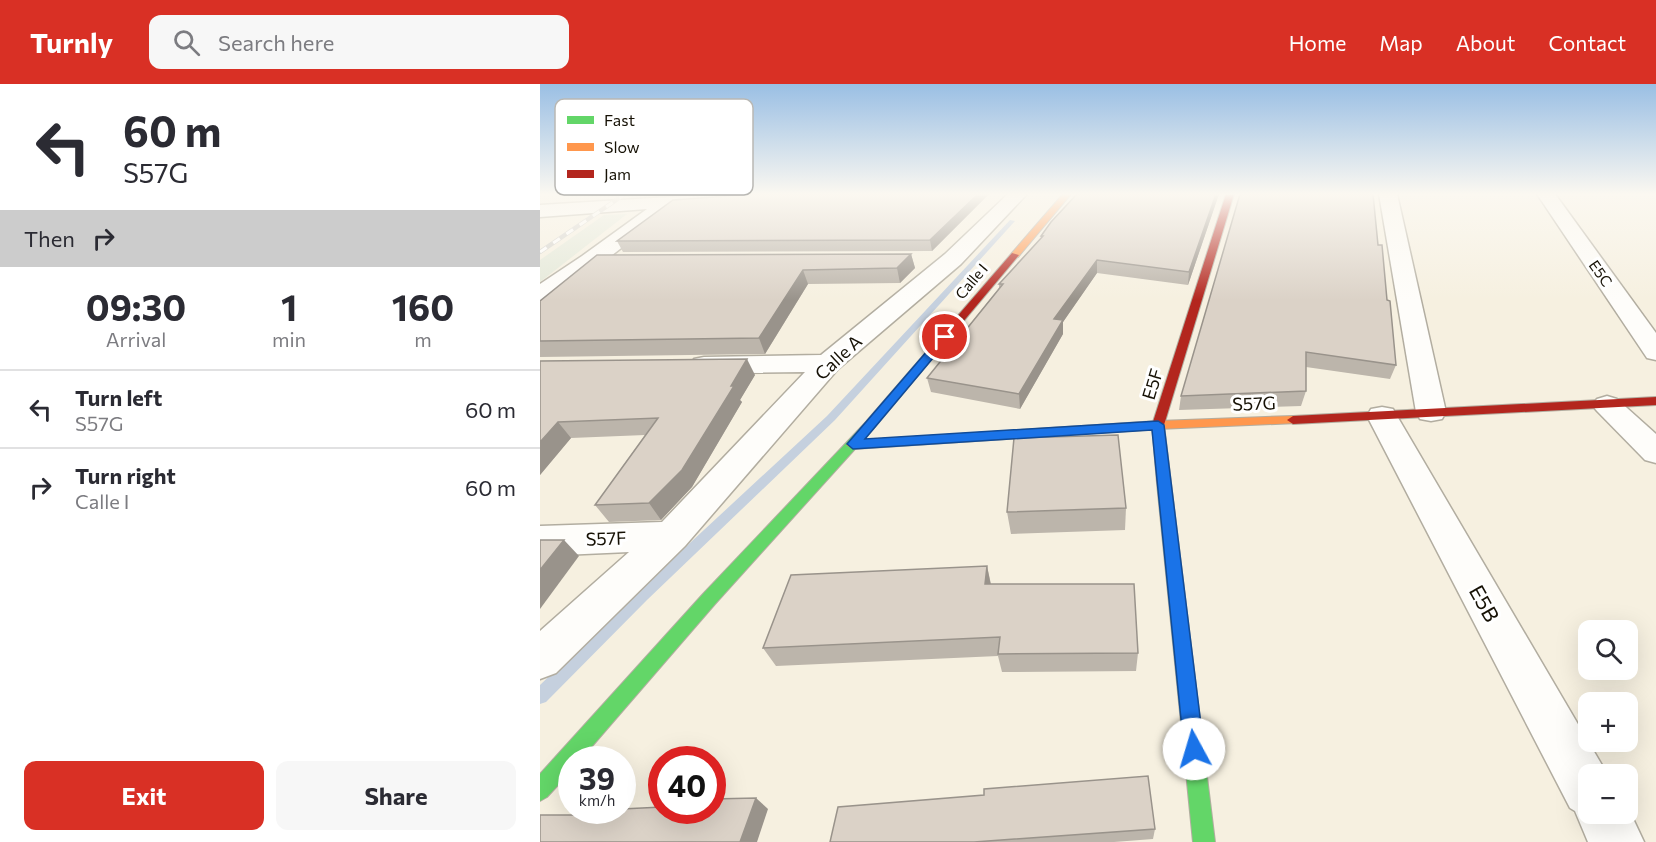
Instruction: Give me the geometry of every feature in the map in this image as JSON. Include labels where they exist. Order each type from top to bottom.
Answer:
[{"type":"street","points":[[540,294],[635,229]]},
{"type":"street","name":"Calle A","points":[[540,659],[672,536],[828,363],[953,259],[983,229]]},
{"type":"street","name":"Calle I","points":[[540,790],[709,599],[853,444],[1037,229]]},
{"type":"street","name":"E5F","points":[[1204,842],[1158,425],[1219,229]]},
{"type":"street","points":[[1395,229],[1431,412]]},
{"type":"street","name":"E5C","points":[[1571,229],[1656,352]]},
{"type":"street","points":[[918,259],[953,259]]},
{"type":"street","points":[[590,261],[625,261]]},
{"type":"street","points":[[684,365],[828,363]]},
{"type":"street","name":"S57G","points":[[853,444],[1158,425],[1656,401]]},
{"type":"street","points":[[1607,405],[1656,452]]},
{"type":"street","name":"E5B","points":[[1382,416],[1578,772]]},
{"type":"street","name":"S57F","points":[[540,541],[672,536]]},
{"type":"street","points":[[1607,824],[1617,842]]},
{"type":"green space","points":[[584,229],[607,229],[540,282],[540,260]]},
{"type":"building","points":[[633,229],[941,229],[930,240],[617,241]]},
{"type":"building","points":[[1046,229],[1204,229],[1189,272],[1097,260],[1054,319],[1063,320],[1019,394],[927,378],[1003,284],[999,284],[1043,236],[1041,236]]},
{"type":"building","points":[[1230,229],[1376,229],[1378,245],[1382,245],[1396,365],[1306,352],[1306,391],[1181,396]]},
{"type":"building","points":[[911,254],[897,268],[803,270],[759,338],[540,341],[540,301],[597,255]]},
{"type":"building","points":[[747,359],[731,386],[734,386],[682,470],[649,503],[595,505],[658,418],[558,422],[540,442],[540,361]]},
{"type":"building","points":[[1118,435],[1126,508],[1007,512],[1014,438]]},
{"type":"building","points":[[540,540],[564,540],[540,570]]},
{"type":"building","points":[[987,566],[985,584],[1134,584],[1138,653],[998,654],[1000,637],[763,648],[791,575]]},
{"type":"building","points":[[1148,776],[1155,829],[974,842],[830,842],[838,807],[984,795],[984,789]]},
{"type":"building","points":[[756,798],[740,842],[540,842],[540,815],[558,815],[558,824],[636,824],[636,808],[648,808],[648,824],[726,824],[726,799]]},
{"type":"waterway","points":[[540,696],[642,596],[831,418],[1004,229]]},
{"type":"railway","points":[[540,252],[573,229]]},
{"type":"traffic: fast","points":[[540,790],[709,599],[869,426]]},
{"type":"traffic: fast","points":[[1164,483],[1204,842]]},
{"type":"traffic: slow","points":[[1015,255],[1037,229]]},
{"type":"traffic: slow","points":[[853,445],[1158,425],[1293,420]]},
{"type":"traffic: jam","points":[[1164,483],[1158,425],[1219,229]]},
{"type":"traffic: jam","points":[[869,426],[1015,255]]},
{"type":"traffic: jam","points":[[1293,420],[1656,401]]},
{"type":"route","points":[[945,337],[853,444],[1158,425],[1194,749]]}]
